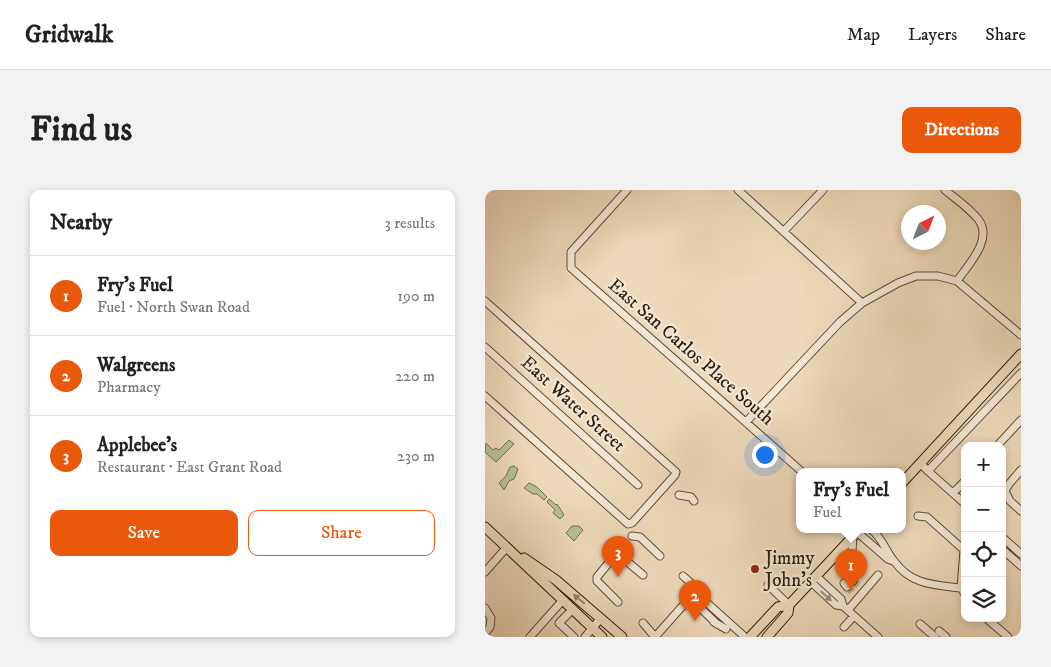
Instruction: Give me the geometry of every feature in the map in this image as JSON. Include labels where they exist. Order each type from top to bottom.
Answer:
[{"type":"main road","points":[[906,479],[1021,354]]},
{"type":"main road","points":[[485,527],[602,637]]},
{"type":"main road","points":[[767,637],[788,613],[789,605],[856,533]]},
{"type":"main road","points":[[507,547],[557,580],[622,637]]},
{"type":"main road","points":[[750,637],[778,607],[789,605]]},
{"type":"street","points":[[614,190],[621,196],[627,190]]},
{"type":"street","points":[[738,190],[862,303]]},
{"type":"street","points":[[784,231],[823,190]]},
{"type":"street","points":[[945,190],[979,220],[983,230],[982,243],[957,281]]},
{"type":"street","name":"East San Carlos Place South","points":[[621,196],[571,252],[571,268],[798,468]]},
{"type":"street","points":[[746,422],[840,322],[862,303],[898,283],[916,276],[938,276],[957,281],[1021,335]]},
{"type":"street","points":[[485,301],[676,472],[675,476],[632,523],[628,524],[485,396]]},
{"type":"street","name":"East Water Street","points":[[485,347],[638,485]]},
{"type":"street","points":[[928,471],[1021,373]]},
{"type":"street","points":[[1001,442],[1021,420]]},
{"type":"street","points":[[920,463],[961,500]]},
{"type":"street","points":[[1006,488],[1021,470]]},
{"type":"street","points":[[953,493],[961,485]]},
{"type":"street","points":[[679,495],[691,497],[694,501]]},
{"type":"street","points":[[1006,495],[1021,511]]},
{"type":"street","points":[[917,516],[927,517],[961,547]]},
{"type":"street","points":[[829,562],[836,556],[843,555],[861,564],[852,551],[857,533]]},
{"type":"street","points":[[858,533],[888,560],[893,561]]},
{"type":"street","points":[[876,533],[880,536],[893,561],[905,574],[925,584],[961,591]]},
{"type":"street","points":[[632,536],[640,537],[660,556]]},
{"type":"street","points":[[1006,541],[1021,554]]},
{"type":"street","points":[[485,572],[507,547]]},
{"type":"street","points":[[618,602],[597,582],[597,578],[617,553],[643,575]]},
{"type":"street","points":[[1006,553],[1021,566]]},
{"type":"street","points":[[683,576],[692,584],[691,597],[699,612],[726,629]]},
{"type":"street","points":[[845,608],[863,588],[878,576]]},
{"type":"street","points":[[813,579],[836,605],[845,608],[878,637]]},
{"type":"street","points":[[768,585],[789,605]]},
{"type":"street","points":[[691,597],[717,624]]},
{"type":"street","points":[[643,624],[655,637],[691,597]]},
{"type":"street","points":[[691,597],[745,637]]},
{"type":"street","points":[[530,637],[562,601]]},
{"type":"street","points":[[485,608],[491,618],[490,627],[485,633]]},
{"type":"street","points":[[572,610],[559,623],[574,637]]},
{"type":"street","points":[[844,627],[854,616]]},
{"type":"street","points":[[585,637],[601,618]]},
{"type":"street","points":[[991,622],[1008,637]]},
{"type":"street","points":[[920,624],[946,637]]},
{"type":"green space","points":[[509,440],[514,444],[496,462],[485,452],[486,443],[493,450],[496,448],[499,450]]},
{"type":"green space","points":[[514,466],[518,469],[514,479],[509,481],[504,490],[499,483],[506,476],[510,467]]},
{"type":"green space","points":[[529,483],[537,487],[547,497],[544,500],[537,494],[533,494],[524,488]]},
{"type":"green space","points":[[549,499],[557,504],[564,515],[560,519],[553,513],[555,510],[547,502]]},
{"type":"green space","points":[[572,526],[579,526],[583,530],[574,541],[566,533]]},
{"type":"tunnel","points":[[853,581],[861,587]]},
{"type":"tunnel","points":[[847,587],[854,594]]},
{"type":"tunnel","points":[[696,609],[702,614]]},
{"type":"place","name":"Jimmy John's","points":[[755,569]]},
{"type":"place","name":"Applebee's","points":[[618,577]]},
{"type":"place","name":"Fry's Fuel","points":[[851,590]]},
{"type":"place","name":"Walgreens","points":[[695,621]]}]
